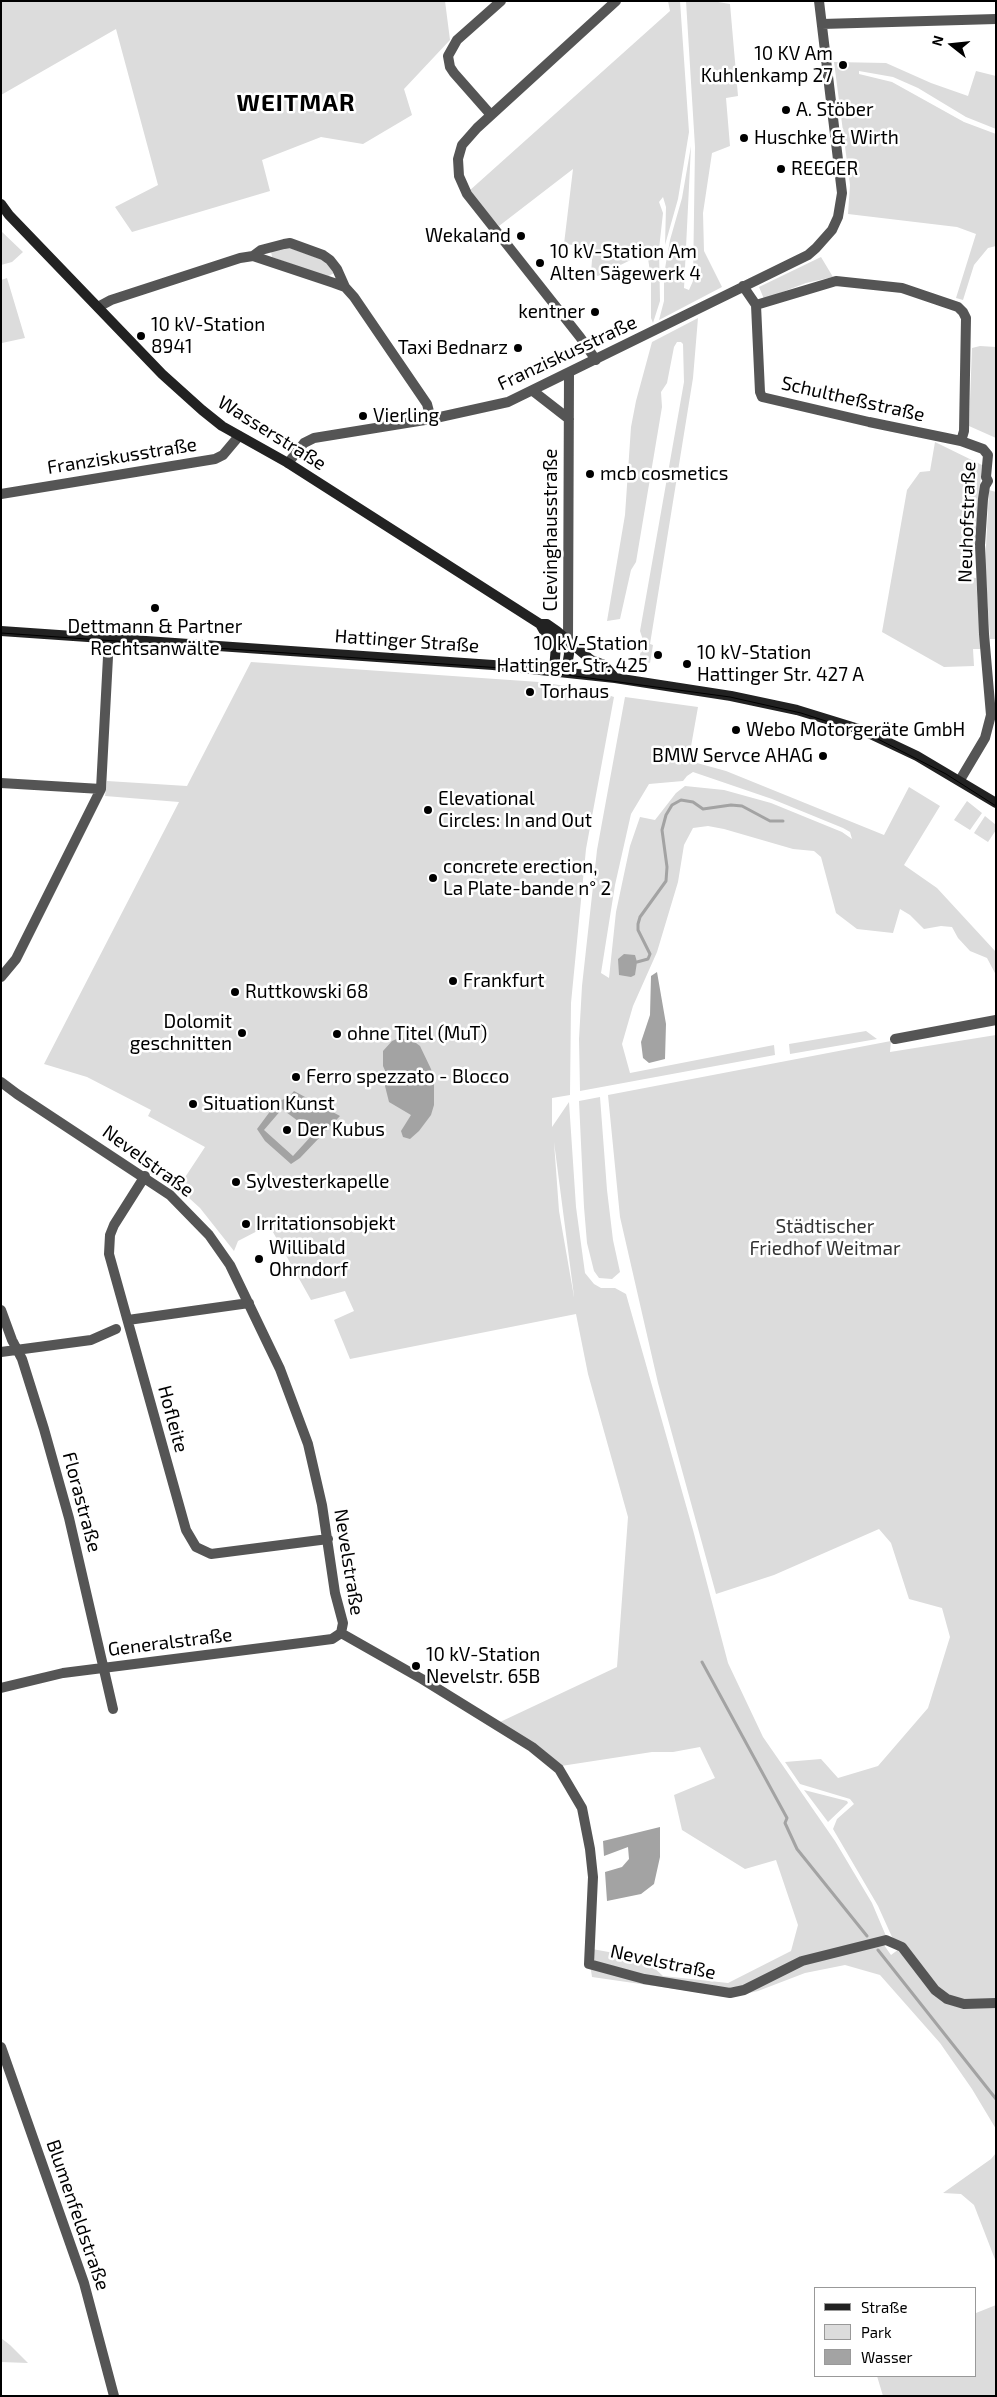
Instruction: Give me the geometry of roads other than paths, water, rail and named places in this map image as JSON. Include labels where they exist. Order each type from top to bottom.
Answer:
[{"type":"main road","name":"Wasserstraße","points":[[1,204],[9,215],[174,386],[218,423],[288,462],[540,624],[544,631],[554,639],[556,646],[554,670]]},
{"type":"main road","name":"Wasserstraße","points":[[540,624],[548,624],[591,660],[604,665],[615,678]]},
{"type":"main road","name":"Hattinger Straße","points":[[1,631],[554,670],[768,702],[830,719],[882,739],[960,780],[996,803]]},
{"type":"main road","points":[[566,672],[569,654],[568,641]]},
{"type":"street","points":[[491,115],[454,73],[448,56],[452,45],[501,1]]},
{"type":"street","points":[[596,360],[461,184],[457,167],[462,145],[491,115],[616,1]]},
{"type":"street","name":"Franziskusstraße","points":[[288,462],[304,443],[310,439],[431,419],[500,405],[533,391],[808,255],[824,241],[838,217],[841,206],[842,184],[819,1]]},
{"type":"street","points":[[822,24],[996,19]]},
{"type":"street","points":[[98,308],[111,300],[240,258],[253,256],[269,248],[290,243],[323,255],[337,268],[345,287],[354,297],[427,404],[431,419]]},
{"type":"street","points":[[253,256],[345,287]]},
{"type":"street","name":"Neuhofstraße","points":[[756,305],[836,281],[902,288],[958,307],[966,318],[964,431],[961,441],[986,452],[992,480],[985,486],[980,545],[984,634],[991,646],[991,715],[990,727],[986,738],[960,780]]},
{"type":"street","points":[[743,286],[756,305]]},
{"type":"street","name":"Schultheßstraße","points":[[756,305],[760,394],[762,397],[961,441]]},
{"type":"street","name":"Clevinghausstraße","points":[[568,641],[569,373]]},
{"type":"street","points":[[533,391],[569,419]]},
{"type":"street","name":"Franziskusstraße","points":[[1,494],[215,459],[223,455],[239,436]]},
{"type":"street","points":[[1,977],[20,951],[100,789],[109,638]]},
{"type":"street","points":[[1,783],[100,789]]},
{"type":"street","points":[[895,1039],[996,1020]]},
{"type":"street","name":"Nevelstraße","points":[[1,1082],[145,1176],[170,1195],[209,1235],[230,1265],[280,1369],[308,1444],[318,1483],[335,1592],[343,1623],[342,1633],[422,1679],[524,1742],[560,1769],[582,1808],[590,1849],[593,1877],[589,1964],[644,1979],[736,1992],[802,1961],[886,1940],[902,1947],[936,1990],[947,1999],[964,2004],[996,2004]]},
{"type":"street","name":"Hofleite","points":[[145,1176],[114,1226],[108,1245],[186,1530],[194,1545],[209,1553],[219,1554],[328,1539]]},
{"type":"street","points":[[128,1320],[249,1302]]},
{"type":"street","name":"Florastraße","points":[[1,1310],[22,1359],[69,1518],[113,1709]]},
{"type":"street","points":[[1,1352],[91,1340],[116,1328]]},
{"type":"street","name":"Generalstraße","points":[[1,1688],[62,1673],[314,1642],[332,1639],[342,1633]]},
{"type":"street","name":"Blumenfeldstraße","points":[[1,2047],[84,2283],[114,2396]]},
{"type":"water","points":[[624,954],[635,955],[637,962],[635,975],[631,977],[619,975],[618,959]]},
{"type":"water","points":[[657,972],[666,1024],[665,1059],[649,1063],[643,1058],[641,1042],[650,1015],[651,976]]},
{"type":"water","points":[[399,1038],[412,1040],[420,1046],[434,1079],[434,1105],[431,1115],[419,1131],[410,1139],[403,1137],[401,1131],[411,1115],[389,1102],[385,1086],[387,1075],[383,1066],[383,1051],[392,1041]]},
{"type":"water","points":[[294,1091],[340,1116],[300,1158],[291,1164],[265,1141],[257,1129],[277,1102],[289,1097]],"holes":[[[282,1109],[314,1133],[293,1156],[264,1130]]]},
{"type":"water","points":[[660,1827],[660,1857],[654,1884],[641,1894],[607,1901],[605,1872],[622,1867],[629,1859],[628,1847],[604,1856],[603,1841]]},
{"type":"waterway","points":[[637,962],[648,959],[650,954],[638,930],[638,924],[640,917],[666,881],[667,867],[662,830],[666,815],[672,805],[681,800],[693,802],[703,809],[731,805],[742,806],[770,821],[783,821]]},
{"type":"waterway","points":[[702,1662],[787,1818],[785,1823],[797,1849],[867,1936]]},
{"type":"waterway","points":[[878,1950],[996,2099]]},
{"type":"tram line","points":[[1,633],[530,670],[730,697],[801,713],[872,736],[946,774],[996,806]]},
{"type":"place","name":"10 KV Am Kuhlenkamp 27","points":[[843,65]]},
{"type":"place","name":"A. Stöber","points":[[786,110]]},
{"type":"place","name":"Huschke & Wirth","points":[[744,138]]},
{"type":"place","name":"REEGER","points":[[781,169]]},
{"type":"place","name":"Wekaland","points":[[521,236]]},
{"type":"place","name":"10 kV-Station Am Alten Sägewerk 4","points":[[540,263]]},
{"type":"place","name":"kentner","points":[[595,312]]},
{"type":"place","name":"10 kV-Station 8941","points":[[141,336]]},
{"type":"place","name":"Taxi Bednarz","points":[[518,348]]},
{"type":"place","name":"Vierling","points":[[363,416]]},
{"type":"place","name":"mcb cosmetics","points":[[590,474]]},
{"type":"place","name":"Dettmann & Partner Rechtsanwälte","points":[[155,608]]},
{"type":"place","name":"10 kV-Station Hattinger Str. 425","points":[[658,655]]},
{"type":"place","name":"10 kV-Station Hattinger Str. 427 A","points":[[687,664]]},
{"type":"place","name":"Torhaus","points":[[530,692]]},
{"type":"place","name":"Webo Motorgeräte GmbH","points":[[736,730]]},
{"type":"place","name":"BMW Servce AHAG","points":[[823,756]]},
{"type":"place","name":"Elevational Circles: In and Out","points":[[428,810]]},
{"type":"place","name":"concrete erection, La Plate-bande n° 2","points":[[433,878]]},
{"type":"place","name":"Frankfurt","points":[[453,981]]},
{"type":"place","name":"Ruttkowski 68","points":[[235,992]]},
{"type":"place","name":"Dolomit geschnitten","points":[[242,1033]]},
{"type":"place","name":"ohne Titel (MuT)","points":[[337,1034]]},
{"type":"place","name":"Ferro spezzato - Blocco","points":[[296,1077]]},
{"type":"place","name":"Situation Kunst","points":[[193,1104]]},
{"type":"place","name":"Der Kubus","points":[[287,1130]]},
{"type":"place","name":"Sylvesterkapelle","points":[[236,1182]]},
{"type":"place","name":"Irritationsobjekt","points":[[246,1224]]},
{"type":"place","name":"Willibald Ohrndorf","points":[[259,1259]]},
{"type":"place","name":"10 kV-Station Nevelstr. 65B","points":[[416,1666]]},
{"type":"district","name":"WEITMAR","points":[[296,103]]},
{"type":"park label","name":"Städtischer Friedhof Weitmar","points":[[825,1238]]}]
